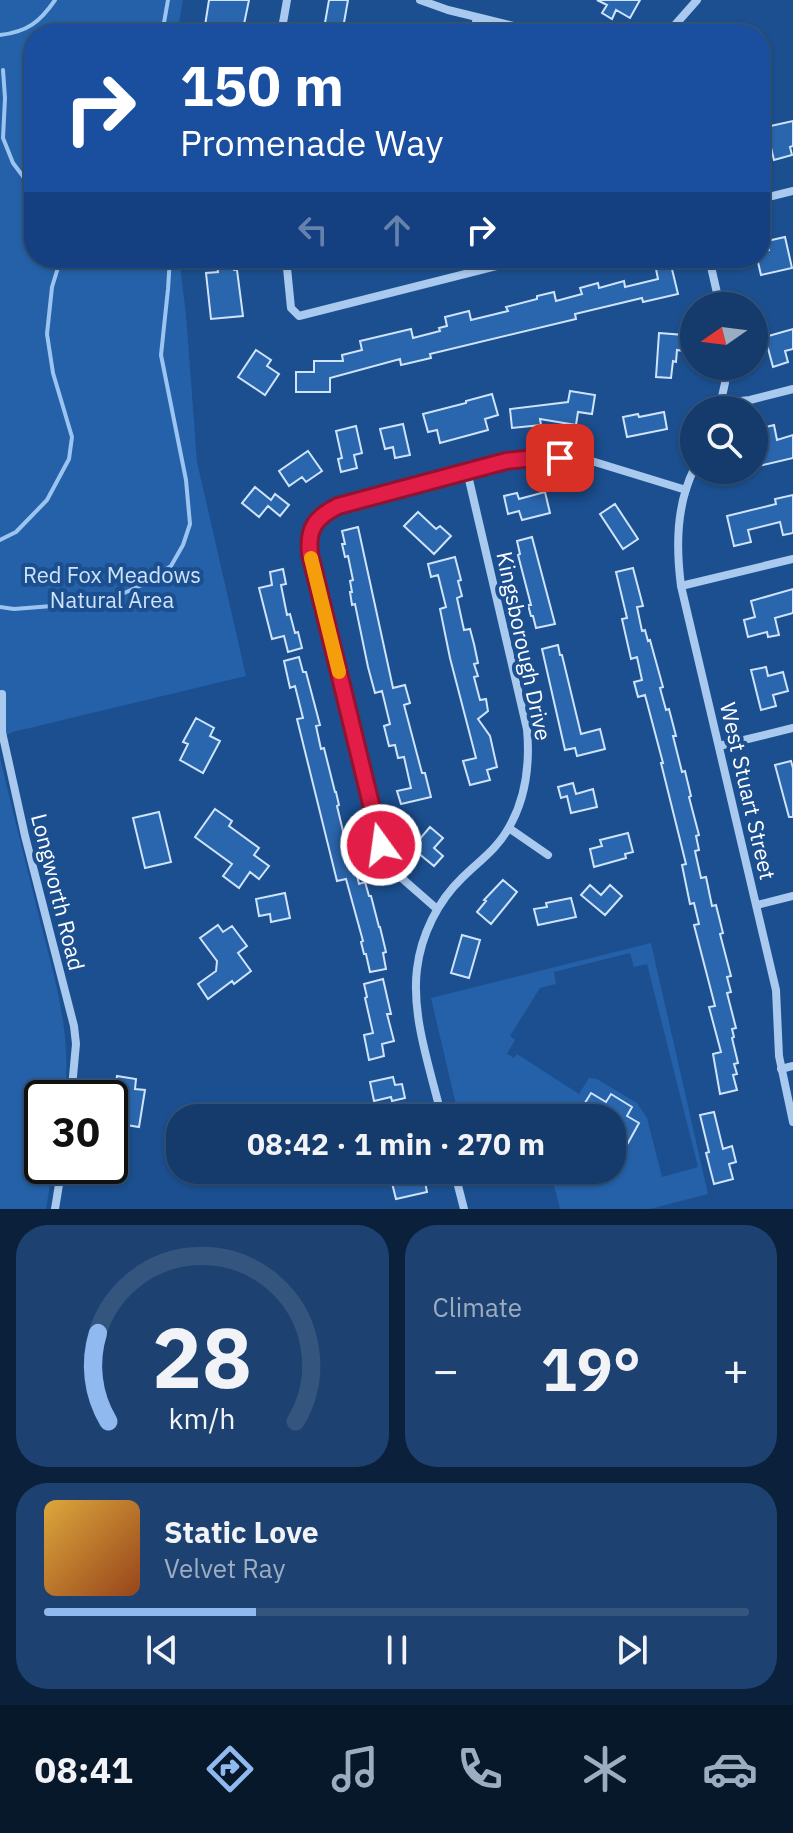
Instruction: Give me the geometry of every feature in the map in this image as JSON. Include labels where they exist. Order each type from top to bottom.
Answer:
[{"type":"street","points":[[283,24],[287,0]]},
{"type":"street","points":[[420,0],[503,24]]},
{"type":"street","points":[[676,24],[697,0]]},
{"type":"street","points":[[476,24],[477,18]]},
{"type":"street","points":[[770,197],[793,191]]},
{"type":"street","points":[[287,268],[291,308],[299,316],[489,268]]},
{"type":"street","points":[[711,268],[717,292]]},
{"type":"street","points":[[766,396],[793,389]]},
{"type":"street","points":[[437,909],[397,874],[381,845],[310,554],[311,532],[316,522],[338,506],[506,461],[534,458],[585,459],[686,490]]},
{"type":"street","name":"Kingsborough Drive","points":[[439,1104],[419,1021],[416,997],[419,954],[426,931],[451,889],[486,857],[509,828],[522,795],[529,750],[527,729],[467,471]]},
{"type":"street","name":"West Stuart Street","points":[[688,484],[678,538],[681,586],[776,990],[779,1056],[793,1122]]},
{"type":"street","points":[[681,586],[793,559]]},
{"type":"street","name":"Longworth Road","points":[[2,694],[2,732],[74,1026],[76,1044],[73,1080]]},
{"type":"street","points":[[719,746],[793,728]]},
{"type":"street","points":[[509,828],[548,855]]},
{"type":"street","points":[[757,905],[793,896]]},
{"type":"street","points":[[781,1069],[793,1066]]},
{"type":"street","points":[[55,1209],[59,1184]]},
{"type":"street","points":[[458,1184],[464,1209]]},
{"type":"green space","name":"Red Fox Meadows Natural Area","points":[[0,0],[183,0],[179,24],[24,24],[24,268],[180,268],[197,462],[246,676],[13,732],[0,738]]},
{"type":"green space","points":[[0,758],[57,987],[64,1031],[66,1076],[66,1080],[24,1080],[24,1184],[50,1184],[46,1209],[0,1209]]},
{"type":"green space","points":[[651,943],[708,1194],[650,1209],[560,1209],[554,1184],[626,1184],[626,1141],[639,1124],[627,1116],[632,1107],[611,1094],[606,1102],[591,1093],[584,1104],[456,1104],[431,998]],"holes":[[[630,953],[634,967],[647,964],[698,1167],[662,1177],[647,1118],[637,1103],[597,1079],[589,1078],[579,1094],[517,1054],[514,1058],[507,1054],[515,1040],[510,1036],[540,988],[556,984],[554,972]]]},
{"type":"building","points":[[209,0],[249,0],[244,24],[205,24]]},
{"type":"building","points":[[329,0],[348,0],[344,24],[325,24]]},
{"type":"building","points":[[597,0],[640,0],[630,18],[616,10],[612,19],[602,13],[607,5]]},
{"type":"building","points":[[793,121],[792,155],[774,160],[770,126]]},
{"type":"building","points":[[785,237],[792,268],[761,275],[759,268],[770,268],[770,240]]},
{"type":"building","points":[[217,268],[237,270],[243,316],[211,319],[206,273],[218,272]]},
{"type":"building","points":[[672,268],[678,294],[643,302],[642,298],[575,314],[576,319],[430,354],[431,358],[401,365],[400,359],[330,378],[330,392],[296,392],[296,372],[314,372],[314,361],[343,361],[342,355],[362,350],[360,341],[411,329],[413,338],[440,331],[439,328],[447,326],[445,317],[469,311],[471,320],[508,311],[506,307],[554,292],[556,301],[582,294],[580,288],[598,283],[599,288],[624,281],[625,287],[658,279],[656,269]]},
{"type":"building","points":[[793,329],[793,349],[785,351],[788,362],[773,367],[768,336]]},
{"type":"building","points":[[659,333],[680,335],[680,350],[677,350],[676,362],[673,361],[671,378],[656,377]]},
{"type":"building","points":[[256,350],[271,360],[267,366],[279,374],[265,395],[238,377]]},
{"type":"building","points":[[570,391],[595,395],[592,414],[578,412],[576,425],[540,419],[541,425],[512,428],[510,409],[568,402]]},
{"type":"building","points":[[492,394],[498,415],[485,419],[488,430],[440,443],[437,430],[428,432],[423,414]]},
{"type":"building","points":[[664,412],[667,429],[627,437],[623,417]]},
{"type":"building","points":[[403,424],[410,455],[395,458],[393,447],[385,449],[380,429]]},
{"type":"building","points":[[774,425],[777,440],[793,435],[793,458],[768,464],[768,426]]},
{"type":"building","points":[[356,426],[362,453],[354,455],[357,468],[341,472],[338,459],[342,458],[336,431]]},
{"type":"building","points":[[308,451],[322,471],[306,482],[302,477],[289,486],[279,471]]},
{"type":"building","points":[[255,487],[271,500],[275,494],[289,505],[280,516],[268,506],[259,517],[242,503]]},
{"type":"building","points":[[545,492],[550,513],[522,520],[519,511],[508,514],[504,496],[517,493],[519,499]]},
{"type":"building","points":[[793,495],[793,533],[783,535],[780,522],[748,530],[751,542],[734,546],[727,516],[776,504],[775,499]]},
{"type":"building","points":[[615,504],[638,539],[623,549],[600,514]]},
{"type":"building","points":[[418,512],[436,529],[440,526],[451,536],[434,554],[404,526]]},
{"type":"building","points":[[358,527],[393,688],[405,685],[410,703],[404,705],[431,797],[401,804],[397,791],[411,788],[404,757],[398,758],[395,745],[389,746],[384,726],[390,724],[382,691],[375,693],[368,667],[355,604],[352,605],[350,581],[353,580],[348,556],[345,557],[342,544],[345,544],[342,531]]},
{"type":"building","points":[[532,537],[555,624],[536,628],[528,605],[531,605],[517,541]]},
{"type":"building","points":[[455,557],[462,596],[457,598],[464,630],[470,629],[474,644],[478,663],[474,664],[478,676],[474,677],[480,700],[486,699],[488,711],[478,719],[490,736],[497,767],[487,770],[490,780],[470,785],[463,761],[476,758],[440,609],[446,607],[438,575],[431,577],[428,564]]},
{"type":"building","points":[[633,568],[643,606],[637,607],[642,631],[645,630],[650,640],[663,687],[660,688],[676,736],[673,736],[682,772],[685,771],[691,796],[699,835],[696,836],[699,850],[695,851],[701,878],[706,877],[712,906],[716,905],[731,976],[727,977],[731,992],[727,993],[736,1028],[732,1029],[732,1038],[738,1063],[734,1064],[737,1074],[733,1075],[737,1090],[720,1094],[713,1054],[721,1052],[709,1007],[715,1006],[694,925],[699,924],[694,903],[690,904],[682,865],[686,864],[645,695],[638,697],[634,682],[642,680],[637,657],[631,659],[622,619],[627,618],[616,572]]},
{"type":"building","points":[[283,569],[286,584],[281,585],[287,615],[290,614],[302,648],[288,652],[284,636],[272,639],[259,588],[272,585],[270,572]]},
{"type":"building","points":[[793,589],[793,613],[775,618],[779,635],[768,637],[767,632],[748,637],[744,620],[755,617],[751,601]]},
{"type":"building","points":[[558,645],[581,734],[600,729],[605,749],[577,756],[575,748],[565,750],[542,649]]},
{"type":"building","points":[[299,657],[320,725],[316,726],[321,749],[324,748],[336,792],[348,852],[351,851],[359,884],[365,882],[371,896],[380,927],[386,952],[383,953],[386,969],[370,972],[346,879],[337,881],[297,719],[303,718],[295,686],[290,688],[284,661]]},
{"type":"building","points":[[766,667],[768,676],[783,672],[788,691],[773,695],[776,706],[761,710],[751,670]]},
{"type":"building","points":[[196,718],[214,728],[210,736],[220,741],[203,773],[180,760],[188,744],[183,742]]},
{"type":"building","points":[[791,761],[793,817],[789,817],[775,765]]},
{"type":"building","points":[[573,783],[576,794],[593,789],[597,807],[571,813],[567,796],[561,798],[558,787]]},
{"type":"building","points":[[215,809],[232,821],[229,826],[259,848],[254,855],[269,866],[259,879],[250,872],[239,888],[223,876],[232,864],[195,837]]},
{"type":"building","points":[[159,812],[171,862],[145,868],[133,818]]},
{"type":"building","points":[[430,827],[443,838],[434,848],[443,856],[434,866],[412,848]]},
{"type":"building","points":[[628,833],[633,852],[625,854],[626,858],[594,867],[590,849],[602,846],[600,840]]},
{"type":"building","points":[[503,880],[517,892],[491,924],[477,912]]},
{"type":"building","points":[[590,885],[601,895],[610,885],[622,896],[605,915],[581,895]]},
{"type":"building","points":[[285,893],[290,918],[271,922],[270,914],[259,916],[256,899]]},
{"type":"building","points":[[571,898],[576,917],[538,925],[534,909]]},
{"type":"building","points":[[218,925],[223,932],[232,926],[247,946],[238,953],[251,971],[208,999],[198,984],[216,971],[217,961],[200,938]]},
{"type":"building","points":[[462,935],[480,940],[469,978],[451,973]]},
{"type":"building","points":[[383,979],[394,1041],[382,1044],[384,1056],[369,1060],[364,1035],[373,1033],[364,984]]},
{"type":"building","points":[[117,1076],[136,1079],[135,1089],[145,1090],[139,1127],[128,1125],[128,1080],[116,1080]]},
{"type":"building","points":[[393,1077],[395,1085],[402,1084],[405,1098],[374,1101],[370,1082]]},
{"type":"building","points":[[591,1093],[606,1102],[611,1094],[632,1107],[627,1116],[639,1123],[628,1143],[626,1104],[584,1104]]},
{"type":"building","points":[[714,1112],[723,1149],[732,1146],[736,1162],[729,1164],[733,1179],[714,1184],[700,1115]]},
{"type":"building","points":[[392,1184],[425,1184],[427,1192],[396,1199]]},
{"type":"waterway","points":[[33,24],[55,0]]},
{"type":"waterway","points":[[164,24],[168,0]]},
{"type":"waterway","points":[[0,35],[24,28]]},
{"type":"waterway","points":[[3,70],[3,138],[13,163],[24,178]]},
{"type":"waterway","points":[[0,540],[16,532],[47,500],[69,459],[72,437],[53,373],[47,334],[52,287],[58,268]]},
{"type":"waterway","points":[[0,607],[14,609],[78,604],[120,595],[146,583],[171,566],[183,545],[190,524],[186,480],[161,355],[169,268]]},
{"type":"slow traffic","points":[[311,558],[339,672]]},
{"type":"route","points":[[381,845],[310,554],[311,532],[326,512],[338,506],[506,461],[560,458]]}]
